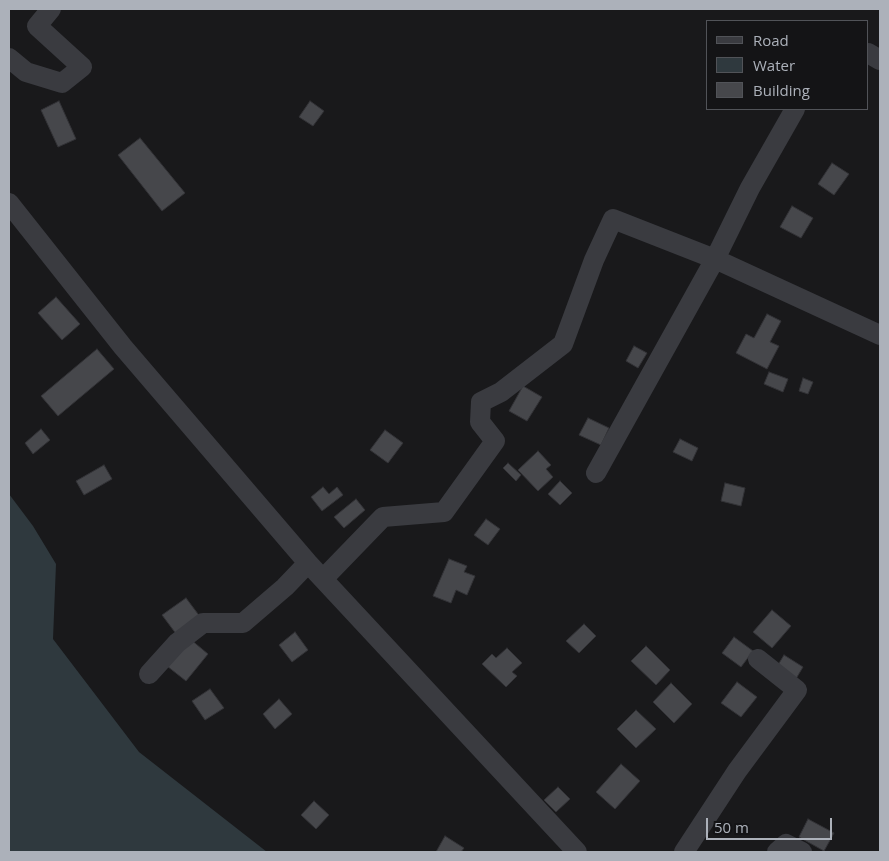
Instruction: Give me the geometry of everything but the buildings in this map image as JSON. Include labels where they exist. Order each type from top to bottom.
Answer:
[{"type":"street","points":[[9,58],[26,72],[62,83],[82,67],[37,26],[51,9]]},
{"type":"street","points":[[869,54],[880,60]]},
{"type":"street","points":[[596,473],[715,259],[750,188],[794,110]]},
{"type":"street","points":[[9,203],[123,348],[308,563],[576,852]]},
{"type":"street","points":[[323,579],[383,517],[444,512],[495,441],[480,422],[481,402],[501,392],[563,344],[594,260],[614,219],[715,259],[880,335]]},
{"type":"street","points":[[148,674],[177,644],[203,623],[243,623],[285,587],[308,563]]},
{"type":"street","points":[[684,852],[737,771],[797,690],[758,659]]},
{"type":"street","points":[[777,852],[786,844],[802,852]]},
{"type":"water","points":[[9,494],[33,526],[56,564],[53,639],[139,752],[267,852],[9,852]]}]
